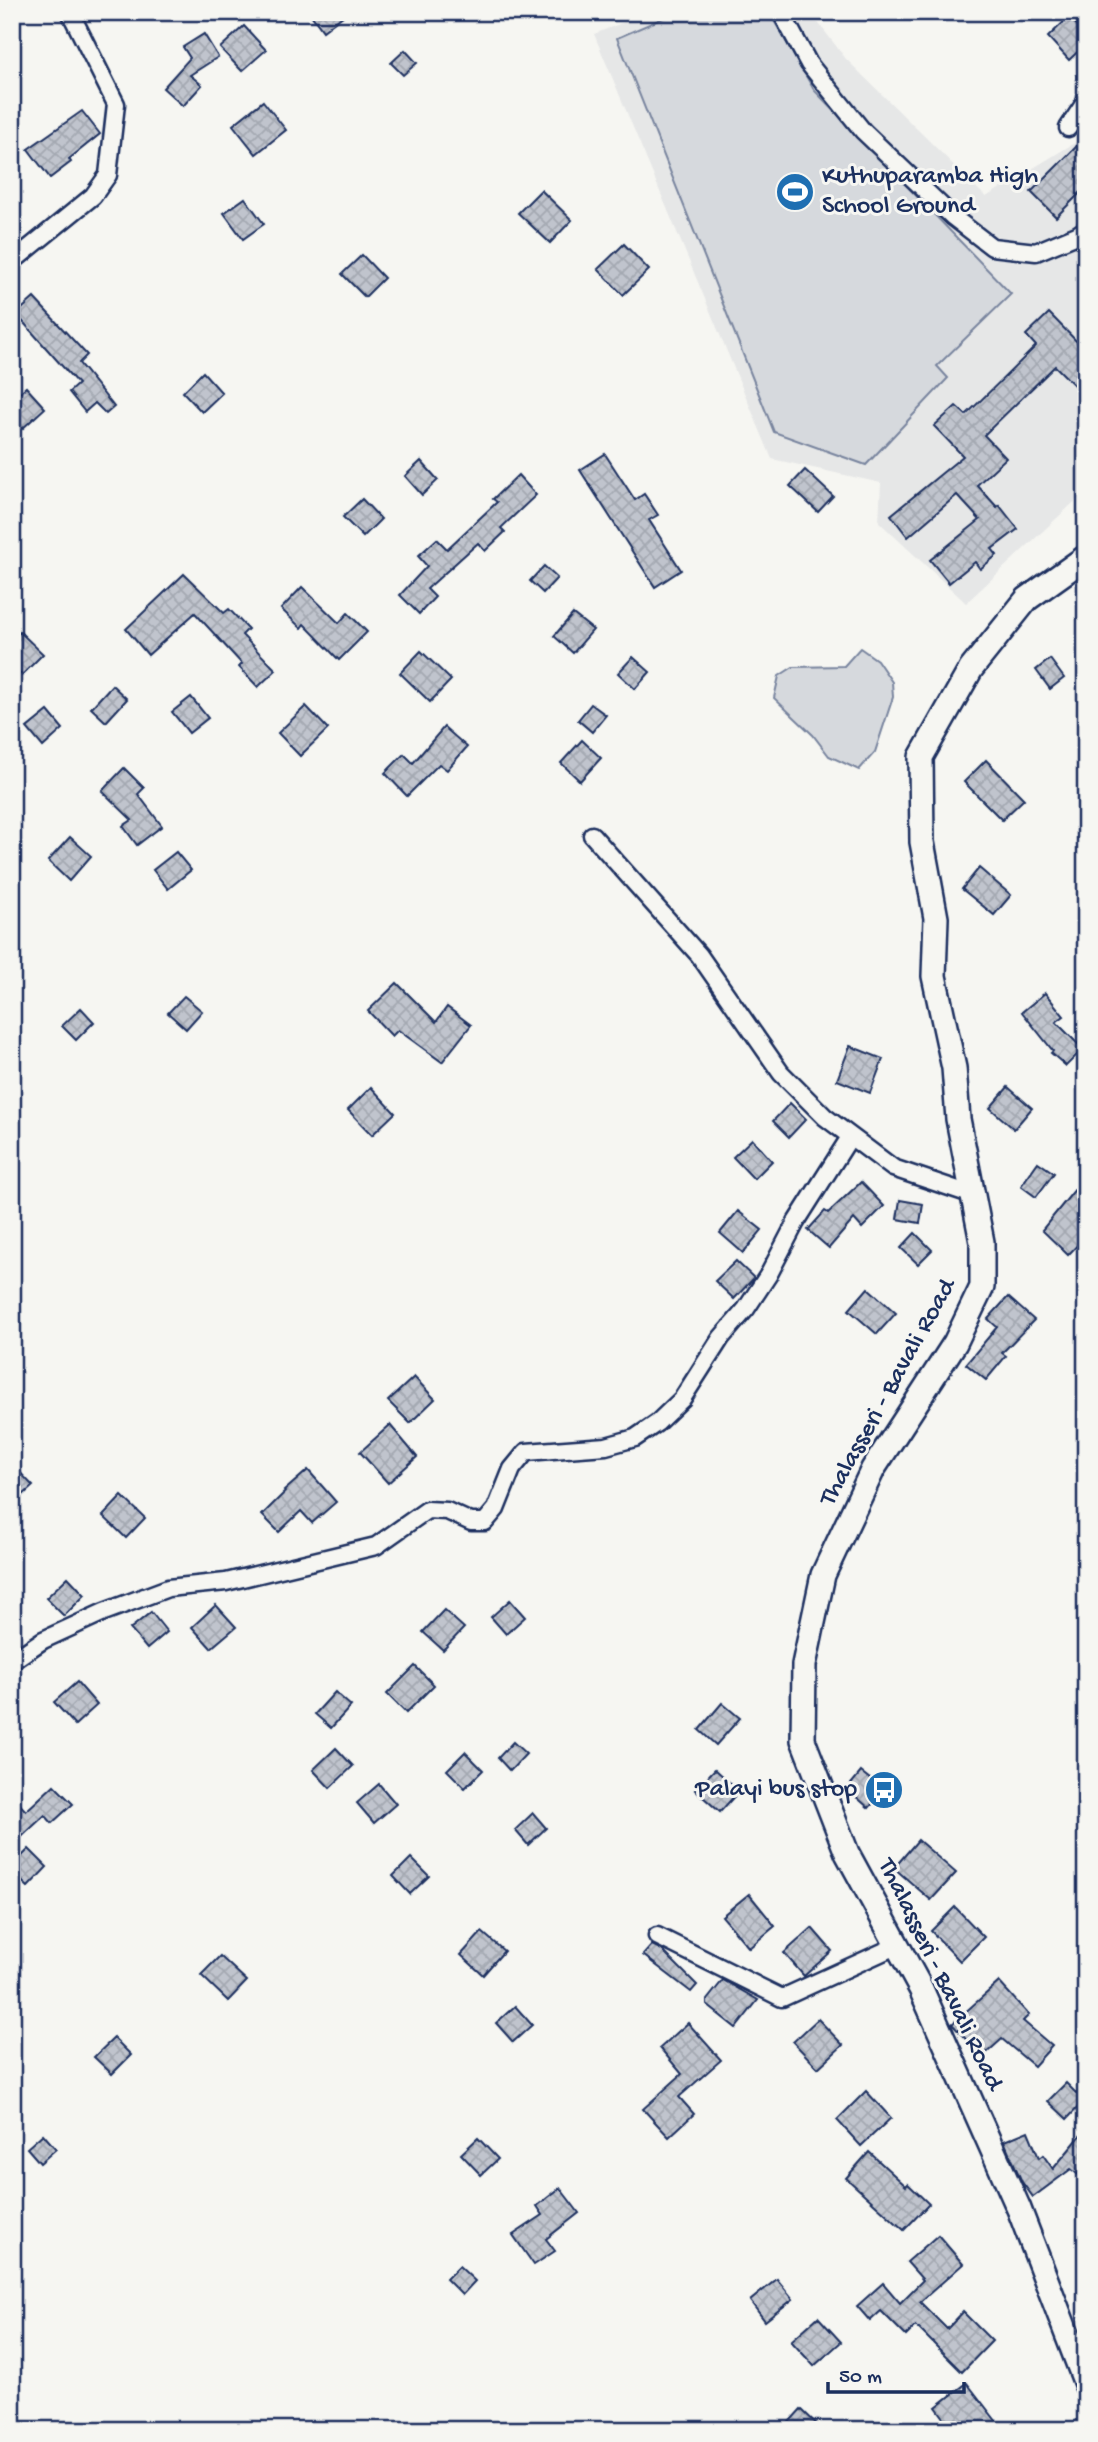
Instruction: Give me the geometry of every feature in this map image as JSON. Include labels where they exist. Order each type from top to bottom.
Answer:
[{"type":"main road","name":"Thalasseri - Bavali Road","points":[[1086,557],[1027,599],[971,669],[921,757],[922,842],[936,918],[934,976],[954,1068],[958,1119],[982,1242],[982,1287],[955,1343],[873,1469],[823,1575],[804,1665],[803,1740],[847,1853],[921,1989],[1019,2209],[1086,2384]]},
{"type":"street","points":[[12,262],[93,196],[108,175],[116,104],[70,12]]},
{"type":"street","points":[[781,12],[809,64],[863,131],[953,217],[992,247],[1036,252],[1086,229]]},
{"type":"street","points":[[1068,128],[1086,101]]},
{"type":"street","points":[[592,835],[699,955],[781,1073],[825,1117],[893,1168],[973,1195]]},
{"type":"street","points":[[12,1661],[43,1640],[104,1612],[168,1588],[226,1582],[376,1546],[427,1510],[447,1511],[471,1522],[485,1522],[496,1509],[512,1469],[526,1452],[606,1446],[635,1438],[657,1423],[681,1399],[721,1338],[746,1309],[769,1274],[796,1222],[850,1137]]},
{"type":"street","points":[[657,1936],[782,1998],[898,1945]]},
{"type":"shaded area","points":[[650,12],[810,12],[846,59],[986,197],[1086,136],[1086,491],[966,603],[879,522],[881,483],[772,459],[594,34]]},
{"type":"shaded area","name":"Kuthuparamba High School Ground","points":[[677,12],[769,12],[814,90],[1011,294],[937,366],[948,378],[866,465],[774,432],[617,38]]},
{"type":"shaded area","points":[[860,648],[877,660],[892,682],[893,697],[875,752],[859,770],[829,756],[813,735],[774,698],[779,676],[793,667],[844,666]]},
{"type":"building","points":[[309,12],[348,12],[323,31]]},
{"type":"building","points":[[1069,17],[1086,34],[1086,44],[1069,60],[1048,37]]},
{"type":"building","points":[[244,26],[266,50],[242,71],[220,48]]},
{"type":"building","points":[[204,34],[218,57],[190,75],[202,85],[183,106],[163,88],[190,58],[183,47]]},
{"type":"building","points":[[405,50],[417,63],[403,75],[391,63]]},
{"type":"building","points":[[263,101],[286,130],[256,154],[233,125]]},
{"type":"building","points":[[82,111],[100,134],[50,178],[28,149]]},
{"type":"building","points":[[1086,137],[1086,187],[1056,217],[1031,192]]},
{"type":"building","points":[[541,190],[572,220],[550,243],[518,213]]},
{"type":"building","points":[[245,198],[264,224],[243,239],[224,213]]},
{"type":"building","points":[[624,244],[649,270],[623,295],[598,269]]},
{"type":"building","points":[[362,255],[384,278],[365,297],[342,274]]},
{"type":"building","points":[[34,298],[87,355],[79,363],[114,407],[106,414],[95,403],[85,412],[69,392],[78,384],[16,314]]},
{"type":"building","points":[[1049,313],[1086,351],[1086,397],[1055,366],[984,435],[1006,458],[977,485],[997,507],[999,505],[1018,529],[992,549],[997,555],[980,569],[975,562],[949,583],[930,560],[980,520],[957,495],[908,537],[891,515],[963,456],[934,426],[956,406],[966,415],[1036,346],[1026,335]]},
{"type":"building","points":[[203,372],[222,393],[202,412],[183,392]]},
{"type":"building","points":[[26,387],[45,408],[22,429],[12,418],[12,399]]},
{"type":"building","points":[[605,454],[635,500],[644,494],[658,515],[649,520],[681,570],[655,587],[580,470]]},
{"type":"building","points":[[421,461],[438,480],[422,495],[405,476]]},
{"type":"building","points":[[805,470],[833,496],[818,512],[790,486]]},
{"type":"building","points":[[518,475],[536,495],[501,528],[505,532],[485,551],[478,543],[427,589],[435,597],[419,614],[400,595],[427,566],[418,556],[437,539],[447,549],[497,502],[493,499]]},
{"type":"building","points":[[362,499],[381,519],[363,537],[343,517]]},
{"type":"building","points":[[544,566],[557,578],[543,593],[530,581]]},
{"type":"building","points":[[184,574],[224,613],[229,609],[248,629],[242,635],[276,670],[258,687],[239,667],[242,664],[195,613],[148,655],[126,629]]},
{"type":"building","points":[[302,587],[339,623],[348,613],[367,632],[339,660],[304,624],[301,628],[281,609]]},
{"type":"building","points":[[573,614],[593,630],[573,653],[554,636]]},
{"type":"building","points":[[20,632],[43,654],[22,675],[12,666],[12,640]]},
{"type":"building","points":[[421,651],[451,680],[430,702],[400,673]]},
{"type":"building","points":[[633,657],[650,672],[635,689],[618,673]]},
{"type":"building","points":[[1050,659],[1064,678],[1050,689],[1036,670]]},
{"type":"building","points":[[112,685],[127,699],[106,722],[91,708]]},
{"type":"building","points":[[191,697],[208,718],[189,733],[172,712]]},
{"type":"building","points":[[591,704],[606,715],[592,732],[578,720]]},
{"type":"building","points":[[306,706],[328,729],[300,756],[278,733]]},
{"type":"building","points":[[48,711],[63,729],[43,747],[27,728]]},
{"type":"building","points":[[444,727],[467,747],[447,770],[439,764],[407,796],[385,773],[404,754],[413,763]]},
{"type":"building","points":[[582,740],[601,758],[580,781],[561,763]]},
{"type":"building","points":[[986,760],[1024,799],[1002,820],[964,782]]},
{"type":"building","points":[[124,768],[144,788],[138,794],[162,826],[137,845],[123,826],[132,820],[102,791]]},
{"type":"building","points":[[70,837],[91,856],[69,881],[48,861]]},
{"type":"building","points":[[176,852],[191,870],[168,889],[153,870]]},
{"type":"building","points":[[979,868],[1011,895],[994,915],[962,889]]},
{"type":"building","points":[[397,983],[436,1022],[447,1007],[471,1025],[442,1062],[398,1030],[392,1036],[368,1011]]},
{"type":"building","points":[[1045,993],[1064,1016],[1056,1022],[1083,1049],[1066,1066],[1051,1053],[1053,1051],[1022,1012]]},
{"type":"building","points":[[184,996],[202,1011],[186,1029],[168,1013]]},
{"type":"building","points":[[81,1008],[94,1022],[76,1040],[62,1026]]},
{"type":"building","points":[[850,1046],[883,1059],[870,1093],[837,1080]]},
{"type":"building","points":[[371,1087],[395,1113],[372,1135],[348,1110]]},
{"type":"building","points":[[1008,1087],[1032,1108],[1014,1129],[990,1108]]},
{"type":"building","points":[[790,1103],[806,1119],[789,1137],[773,1121]]},
{"type":"building","points":[[752,1139],[772,1161],[754,1179],[733,1157]]},
{"type":"building","points":[[1038,1162],[1054,1173],[1036,1197],[1021,1186]]},
{"type":"building","points":[[861,1182],[884,1206],[862,1228],[854,1219],[829,1248],[808,1230],[825,1211],[828,1213]]},
{"type":"building","points":[[1076,1188],[1086,1196],[1086,1236],[1068,1255],[1042,1230]]},
{"type":"building","points":[[900,1200],[923,1204],[920,1223],[897,1219]]},
{"type":"building","points":[[738,1211],[762,1230],[743,1253],[720,1233]]},
{"type":"building","points":[[915,1233],[932,1250],[918,1264],[901,1248]]},
{"type":"building","points":[[736,1261],[754,1278],[734,1299],[715,1281]]},
{"type":"building","points":[[868,1288],[896,1313],[877,1334],[849,1310]]},
{"type":"building","points":[[1008,1297],[1034,1320],[1002,1353],[1006,1356],[986,1380],[966,1364],[997,1327],[988,1319]]},
{"type":"building","points":[[414,1377],[435,1399],[410,1423],[388,1401]]},
{"type":"building","points":[[390,1425],[417,1457],[388,1483],[360,1452]]},
{"type":"building","points":[[12,1464],[33,1486],[12,1505]]},
{"type":"building","points":[[308,1470],[336,1502],[312,1523],[301,1511],[279,1532],[262,1515]]},
{"type":"building","points":[[122,1496],[145,1518],[126,1538],[103,1516]]},
{"type":"building","points":[[68,1577],[85,1595],[64,1616],[46,1598]]},
{"type":"building","points":[[510,1600],[525,1617],[506,1634],[491,1617]]},
{"type":"building","points":[[216,1605],[236,1627],[211,1648],[192,1627]]},
{"type":"building","points":[[444,1610],[464,1628],[443,1650],[423,1632]]},
{"type":"building","points":[[151,1612],[167,1632],[147,1649],[130,1629]]},
{"type":"building","points":[[415,1666],[434,1685],[406,1713],[387,1694]]},
{"type":"building","points":[[77,1682],[97,1705],[75,1725],[54,1702]]},
{"type":"building","points":[[335,1692],[351,1706],[331,1728],[315,1714]]},
{"type":"building","points":[[722,1703],[740,1718],[716,1745],[699,1730]]},
{"type":"building","points":[[513,1742],[526,1754],[510,1771],[498,1758]]},
{"type":"building","points":[[336,1748],[353,1766],[330,1788],[313,1770]]},
{"type":"building","points":[[465,1752],[483,1770],[465,1788],[447,1770]]},
{"type":"building","points":[[715,1769],[739,1791],[720,1812],[695,1790]]},
{"type":"building","points":[[861,1772],[884,1790],[869,1808],[847,1789]]},
{"type":"building","points":[[379,1784],[396,1804],[374,1823],[357,1803]]},
{"type":"building","points":[[54,1785],[73,1804],[52,1823],[45,1815],[12,1846],[12,1796],[26,1811]]},
{"type":"building","points":[[533,1813],[546,1828],[528,1845],[515,1830]]},
{"type":"building","points":[[918,1840],[956,1873],[931,1900],[894,1868]]},
{"type":"building","points":[[29,1849],[47,1867],[28,1887],[12,1872],[12,1866]]},
{"type":"building","points":[[411,1858],[429,1876],[410,1894],[393,1876]]},
{"type":"building","points":[[749,1894],[775,1926],[749,1948],[722,1916]]},
{"type":"building","points":[[955,1907],[984,1937],[960,1961],[931,1931]]},
{"type":"building","points":[[812,1928],[832,1951],[804,1976],[784,1953]]},
{"type":"building","points":[[482,1932],[504,1951],[483,1975],[461,1955]]},
{"type":"building","points":[[652,1945],[662,1950],[697,1985],[691,1992],[643,1955]]},
{"type":"building","points":[[220,1956],[247,1981],[228,2001],[201,1975]]},
{"type":"building","points":[[723,1980],[758,2000],[736,2028],[707,2005],[707,2000]]},
{"type":"building","points":[[999,1982],[1029,2015],[1023,2021],[1052,2046],[1034,2066],[1002,2039],[982,2057],[952,2024]]},
{"type":"building","points":[[515,2006],[532,2025],[513,2042],[496,2023]]},
{"type":"building","points":[[818,2019],[843,2045],[818,2068],[793,2042]]},
{"type":"building","points":[[688,2023],[721,2060],[679,2097],[694,2114],[669,2137],[643,2109],[682,2074],[660,2048]]},
{"type":"building","points":[[114,2038],[131,2055],[112,2074],[94,2057]]},
{"type":"building","points":[[1066,2083],[1084,2101],[1067,2119],[1048,2101]]},
{"type":"building","points":[[866,2091],[891,2118],[861,2146],[837,2120]]},
{"type":"building","points":[[1086,2129],[1086,2181],[1071,2169],[1033,2197],[1022,2182],[1004,2141],[1028,2131],[1039,2158],[1043,2155],[1053,2169]]},
{"type":"building","points":[[43,2134],[56,2149],[40,2163],[27,2148]]},
{"type":"building","points":[[478,2138],[498,2159],[481,2175],[461,2154]]},
{"type":"building","points":[[869,2152],[929,2204],[904,2230],[846,2178]]},
{"type":"building","points":[[560,2188],[579,2213],[546,2239],[555,2251],[534,2265],[513,2235],[543,2215],[537,2206]]},
{"type":"building","points":[[938,2235],[963,2264],[920,2302],[947,2329],[963,2312],[992,2341],[962,2372],[916,2326],[906,2336],[881,2311],[870,2321],[857,2306],[883,2283],[900,2303],[923,2280],[907,2262]]},
{"type":"building","points":[[459,2266],[475,2281],[462,2295],[446,2279]]},
{"type":"building","points":[[777,2279],[793,2299],[765,2321],[750,2301]]},
{"type":"building","points":[[818,2317],[841,2342],[814,2366],[791,2341]]},
{"type":"building","points":[[967,2383],[1003,2430],[953,2430],[936,2407]]},
{"type":"building","points":[[801,2409],[823,2430],[782,2430]]},
{"type":"place","name":"Kuthuparamba High School Ground","points":[[795,192]]},
{"type":"place","name":"Palayi bus stop","points":[[884,1790]]}]
